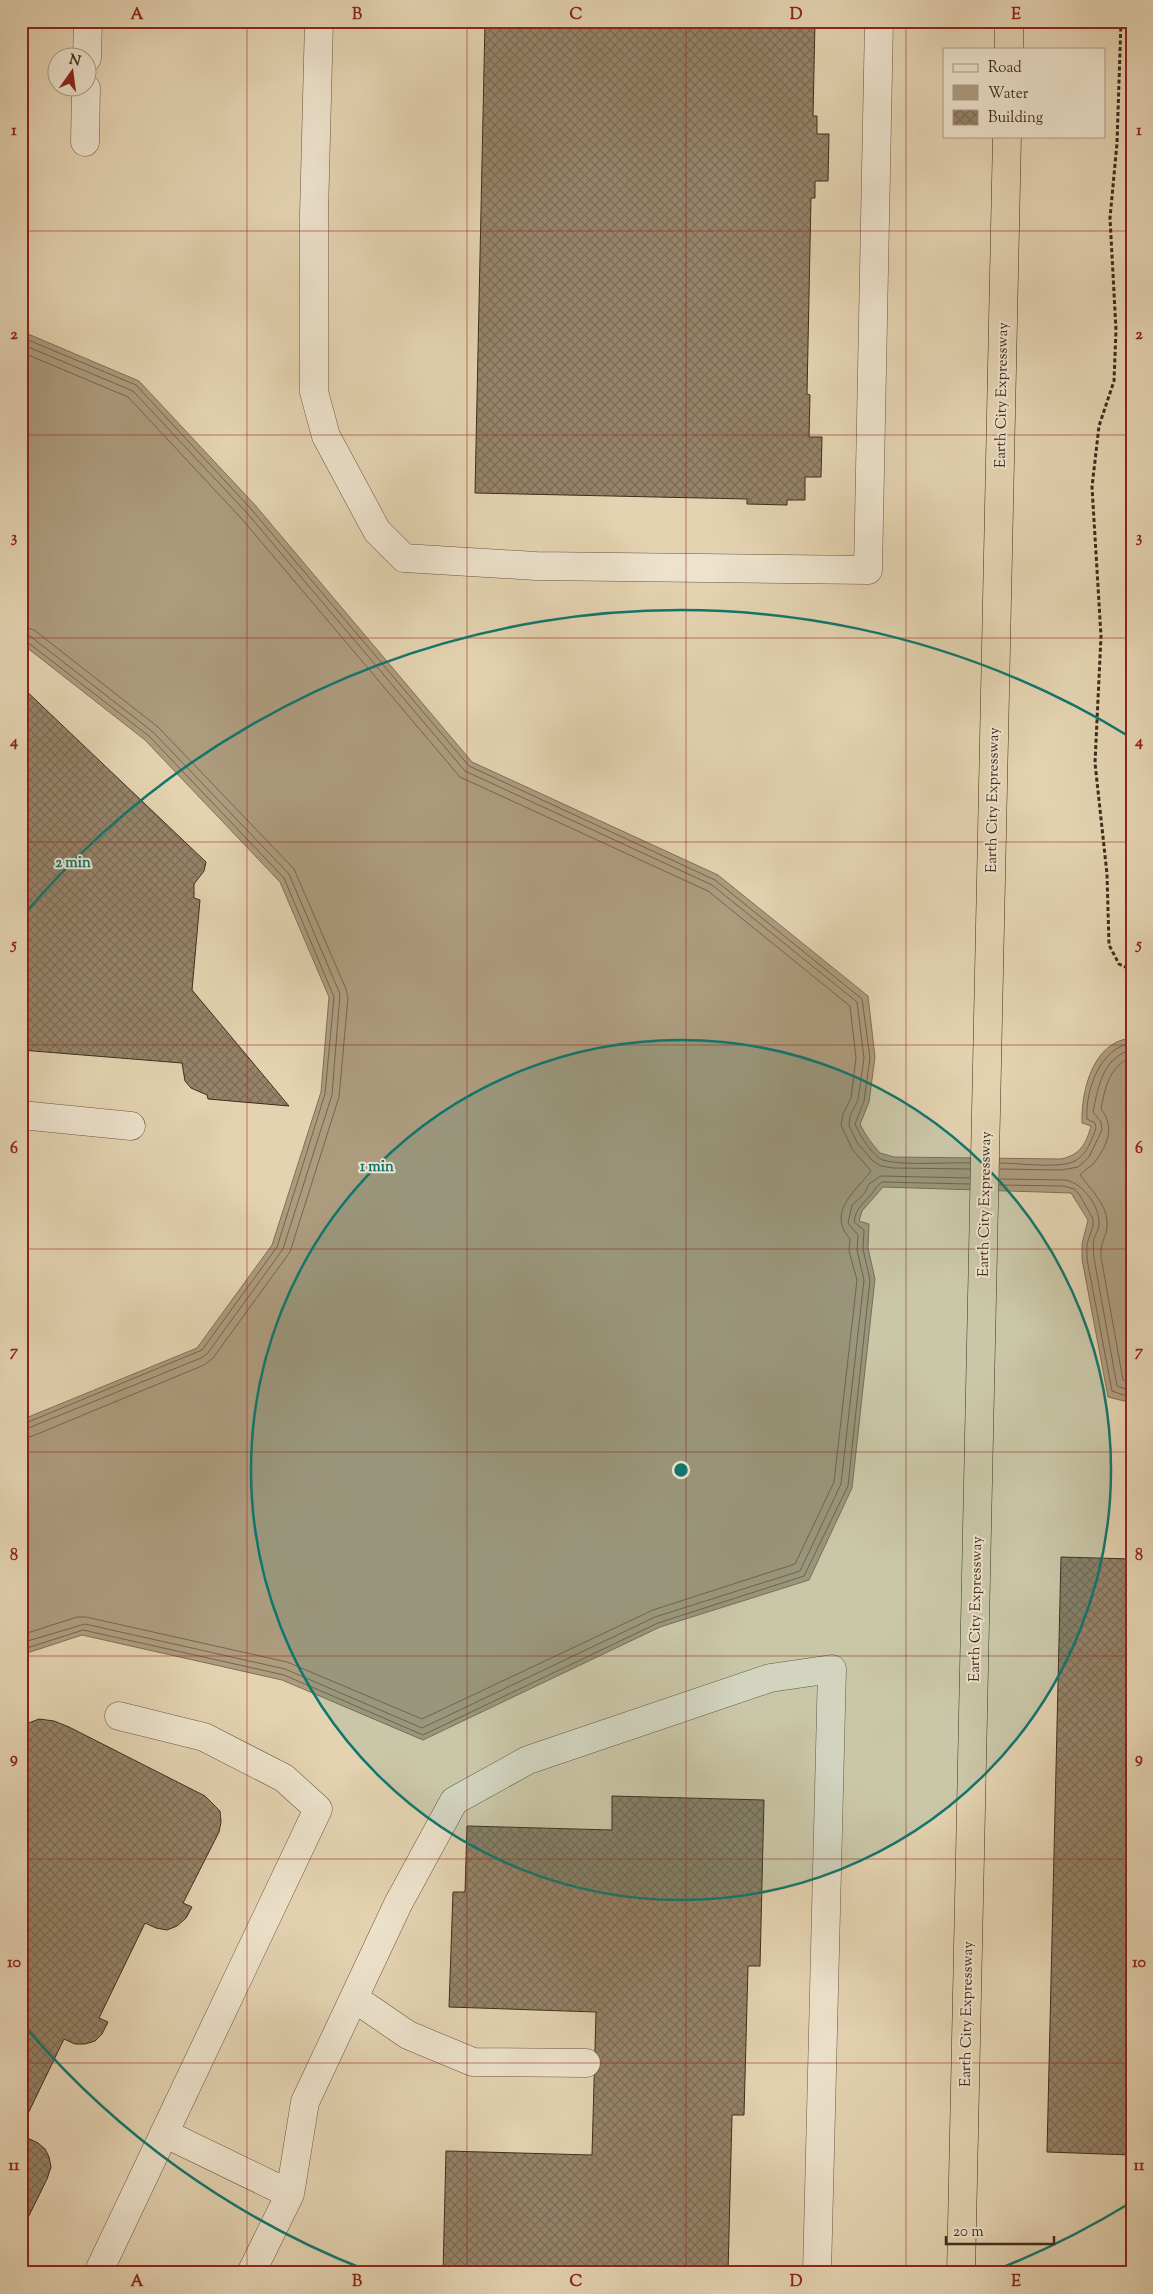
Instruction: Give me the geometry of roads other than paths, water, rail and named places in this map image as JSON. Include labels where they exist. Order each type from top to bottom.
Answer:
[{"type":"highway","points":[[1008,48],[1009,21]]},
{"type":"highway","name":"Earth City Expressway","points":[[961,2273],[1007,138]]},
{"type":"street","points":[[87,48],[88,21]]},
{"type":"street","points":[[319,21],[314,214],[314,392],[326,436],[377,531],[404,558],[536,566],[868,570],[879,21]]},
{"type":"street","points":[[85,142],[86,98]]},
{"type":"street","points":[[21,1115],[131,1126]]},
{"type":"street","points":[[250,2273],[290,2194],[305,2102],[398,1904],[454,1801],[528,1760],[770,1678],[832,1670],[817,2273]]},
{"type":"street","points":[[98,2273],[318,1809],[284,1778],[204,1737],[120,1716]]},
{"type":"street","points":[[354,1998],[408,2035],[473,2062],[586,2063]]},
{"type":"street","points":[[164,2133],[290,2194]]},
{"type":"water","points":[[21,331],[139,381],[255,505],[472,762],[718,875],[868,996],[875,1057],[869,1102],[860,1124],[880,1153],[894,1157],[1061,1159],[1073,1155],[1081,1148],[1091,1126],[1082,1123],[1082,1110],[1087,1083],[1092,1070],[1108,1048],[1119,1041],[1132,1038],[1132,1403],[1108,1397],[1082,1259],[1082,1244],[1088,1220],[1071,1193],[883,1187],[862,1211],[859,1221],[869,1224],[868,1248],[875,1279],[852,1488],[809,1580],[660,1627],[423,1740],[282,1680],[82,1635],[21,1655],[21,1420],[197,1348],[272,1245],[321,1092],[329,997],[280,882],[145,740],[21,643]]}]
